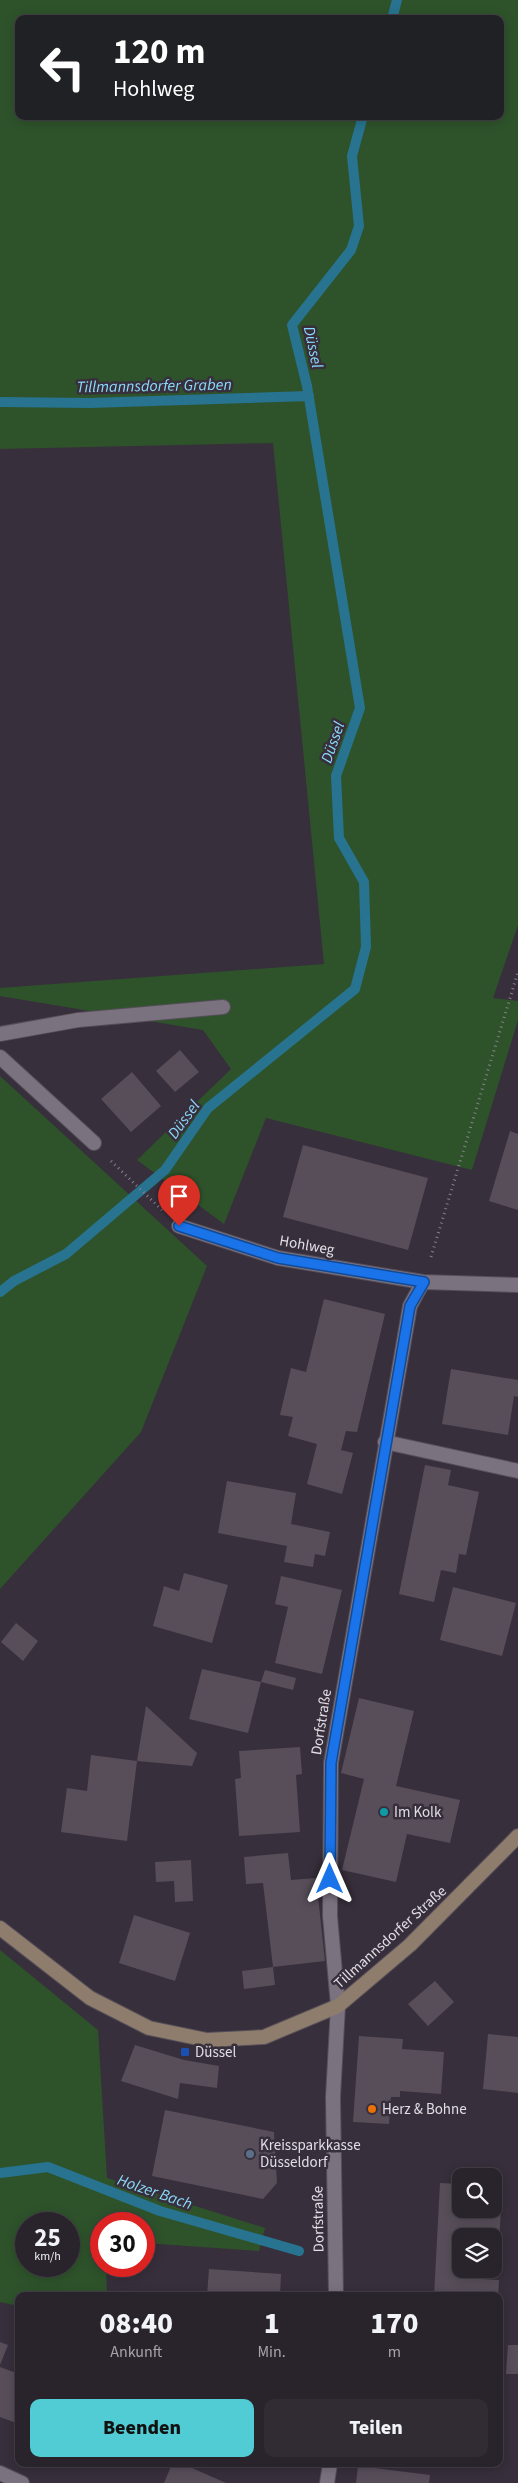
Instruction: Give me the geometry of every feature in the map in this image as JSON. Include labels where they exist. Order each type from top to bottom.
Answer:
[{"type":"main road","name":"Tillmannsdorfer Straße","points":[[0,1928],[90,1998],[149,2028],[207,2040],[264,2037],[338,2006],[410,1945],[518,1836]]},
{"type":"street","points":[[0,1034],[78,1020],[223,1007]]},
{"type":"street","points":[[0,1057],[94,1142]]},
{"type":"street","name":"Hohlweg","points":[[179,1226],[278,1258],[424,1282],[518,1285]]},
{"type":"street","name":"Dorfstraße","points":[[336,2292],[333,2097],[338,2006],[330,1916],[331,1763],[410,1306],[424,1282]]},
{"type":"street","points":[[385,1442],[518,1471]]},
{"type":"street","points":[[327,2483],[330,2467]]},
{"type":"street","points":[[0,2473],[22,2483]]},
{"type":"path","points":[[424,1282],[518,972]]},
{"type":"path","points":[[117,1166],[179,1226]]},
{"type":"green space","points":[[0,0],[518,0],[518,925],[493,998],[518,1001],[518,1020],[472,1170],[266,1118],[224,1224],[137,1160],[231,1069],[203,1030],[0,996],[0,988],[324,964],[273,443],[0,449]]},
{"type":"green space","points":[[0,1076],[207,1266],[141,1432],[0,1589]]},
{"type":"green space","points":[[0,1950],[98,2030],[107,2178],[265,2228],[259,2251],[155,2244],[155,2212],[90,2212],[90,2277],[106,2277],[107,2292],[15,2292],[15,2305],[0,2302]]},
{"type":"building","points":[[180,1050],[199,1072],[175,1092],[156,1071]]},
{"type":"building","points":[[132,1072],[161,1106],[131,1132],[101,1099]]},
{"type":"building","points":[[510,1131],[518,1134],[518,1210],[489,1201]]},
{"type":"building","points":[[303,1145],[428,1178],[408,1250],[283,1217]]},
{"type":"building","points":[[324,1299],[385,1314],[357,1432],[346,1431],[341,1450],[353,1453],[342,1494],[307,1484],[317,1444],[288,1436],[293,1417],[280,1415],[291,1368],[306,1372]]},
{"type":"building","points":[[451,1369],[518,1380],[518,1397],[514,1396],[508,1435],[442,1424]]},
{"type":"building","points":[[425,1465],[451,1470],[448,1485],[479,1492],[466,1555],[459,1554],[456,1573],[441,1570],[434,1602],[399,1594]]},
{"type":"building","points":[[227,1481],[296,1493],[291,1524],[330,1532],[325,1556],[315,1554],[313,1567],[284,1562],[287,1546],[218,1533]]},
{"type":"building","points":[[184,1573],[228,1585],[212,1643],[153,1626],[164,1586],[179,1591]]},
{"type":"building","points":[[281,1576],[342,1590],[322,1674],[275,1663],[288,1607],[275,1604]]},
{"type":"building","points":[[453,1587],[516,1603],[502,1656],[440,1640]]},
{"type":"building","points":[[16,1623],[38,1641],[23,1661],[1,1642]]},
{"type":"building","points":[[202,1669],[261,1682],[248,1733],[189,1719]]},
{"type":"building","points":[[265,1670],[296,1678],[293,1690],[261,1682]]},
{"type":"building","points":[[359,1698],[414,1711],[396,1786],[460,1800],[450,1843],[407,1834],[396,1882],[342,1870],[364,1779],[341,1773]]},
{"type":"building","points":[[146,1706],[197,1753],[192,1766],[137,1761]]},
{"type":"building","points":[[300,1747],[302,1774],[296,1775],[300,1832],[239,1836],[235,1779],[241,1778],[239,1751]]},
{"type":"building","points":[[91,1755],[137,1761],[127,1841],[61,1832],[67,1788],[87,1791]]},
{"type":"building","points":[[288,1853],[291,1880],[316,1878],[325,1961],[273,1967],[263,1883],[246,1884],[244,1857]]},
{"type":"building","points":[[191,1860],[193,1901],[175,1902],[174,1881],[156,1882],[155,1862]]},
{"type":"building","points":[[134,1915],[190,1933],[175,1981],[119,1963]]},
{"type":"building","points":[[273,1967],[275,1985],[244,1989],[242,1971]]},
{"type":"building","points":[[435,1981],[454,2002],[428,2026],[408,2004]]},
{"type":"building","points":[[488,2034],[518,2037],[518,2093],[483,2089]]},
{"type":"building","points":[[359,2036],[403,2039],[402,2049],[444,2052],[441,2094],[400,2091],[400,2097],[391,2097],[389,2124],[353,2122]]},
{"type":"building","points":[[135,2045],[184,2060],[219,2066],[217,2088],[180,2083],[178,2099],[121,2081]]},
{"type":"building","points":[[165,2110],[274,2132],[277,2183],[263,2199],[152,2176]]},
{"type":"building","points":[[440,2183],[452,2184],[452,2218],[500,2218],[500,2228],[452,2228],[452,2278],[499,2280],[498,2292],[434,2292]]},
{"type":"building","points":[[209,2269],[281,2274],[280,2292],[207,2292]]},
{"type":"building","points":[[0,2342],[8,2345],[0,2365]]},
{"type":"building","points":[[508,2345],[518,2345],[518,2374],[506,2374]]},
{"type":"building","points":[[0,2367],[15,2373],[15,2423],[0,2417]]},
{"type":"building","points":[[171,2467],[190,2467],[226,2483],[164,2483]]},
{"type":"building","points":[[358,2467],[430,2475],[429,2483],[356,2483]]},
{"type":"waterway","name":"Düssel","points":[[393,15],[397,0]]},
{"type":"waterway","name":"Düssel","points":[[0,1292],[14,1281],[66,1254],[165,1170],[208,1108],[355,989],[366,947],[364,882],[339,838],[336,776],[360,708],[307,386],[292,325],[351,250],[359,226],[352,156],[362,120]]},
{"type":"waterway","name":"Tillmannsdorfer Graben","points":[[0,402],[90,403],[309,396]]},
{"type":"waterway","name":"Holzer Bach","points":[[0,2173],[48,2167],[160,2211],[299,2251]]},
{"type":"place","name":"Im Kolk","points":[[384,1812]]},
{"type":"place","name":"Düssel","points":[[185,2052]]},
{"type":"place","name":"Herz & Bohne","points":[[372,2109]]},
{"type":"place","name":"Kreissparkkasse Düsseldorf","points":[[250,2154]]},
{"type":"route","points":[[179,1226],[278,1258],[424,1282],[410,1306],[331,1763],[330,1879]]}]
